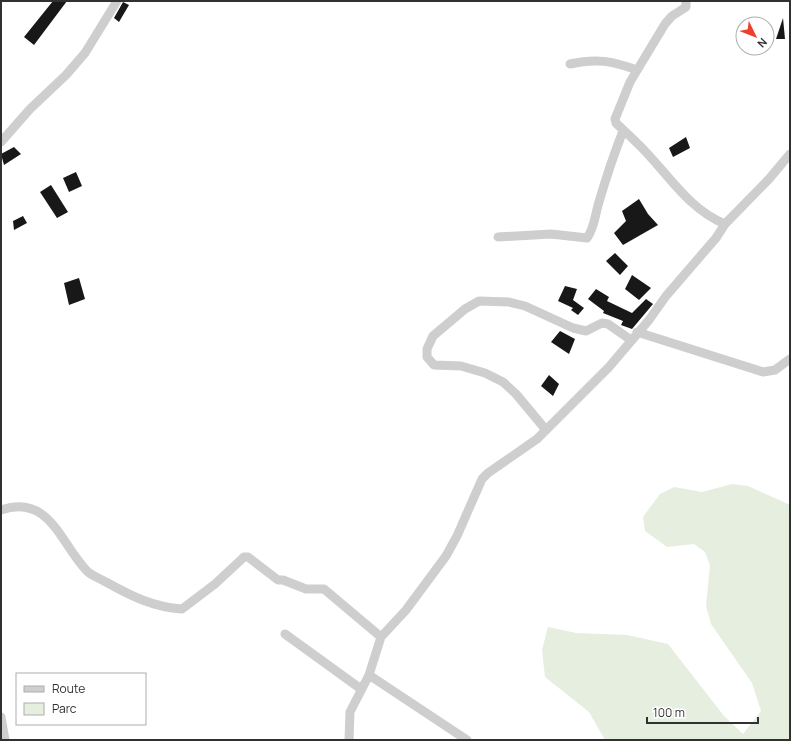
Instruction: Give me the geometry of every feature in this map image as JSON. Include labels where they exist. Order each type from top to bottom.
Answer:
[{"type":"street","points":[[1,142],[30,109],[66,75],[85,53],[117,1]]},
{"type":"street","points":[[686,1],[686,6],[672,16],[665,24],[637,70],[614,119],[623,131],[636,142],[660,169],[702,211],[713,219],[725,224]]},
{"type":"street","points":[[570,64],[589,60],[618,63],[637,70]]},
{"type":"street","points":[[498,237],[551,234],[581,239],[587,238],[594,225],[597,208],[608,172],[623,131]]},
{"type":"street","points":[[349,740],[350,712],[369,675],[381,637],[406,610],[446,556],[457,536],[482,479],[488,473],[536,439],[605,372],[707,250],[725,224],[769,179],[790,154]]},
{"type":"street","points":[[546,430],[516,394],[503,382],[485,373],[467,368],[434,365],[430,362],[426,357],[427,349],[433,336],[465,309],[479,301],[509,302],[525,306],[574,328],[586,331],[602,323],[608,324],[631,340]]},
{"type":"street","points":[[637,332],[763,372],[775,370],[790,359]]},
{"type":"street","points":[[1,510],[12,506],[38,511],[46,517],[62,536],[86,570],[93,576],[137,600],[182,609],[215,584],[244,558],[248,557],[278,580],[283,580],[306,589],[324,589],[381,637]]},
{"type":"street","points":[[285,634],[361,689]]},
{"type":"street","points":[[369,675],[467,740]]},
{"type":"street","points":[[1,717],[5,740]]},
{"type":"green space","points":[[732,484],[748,486],[790,505],[790,740],[605,740],[589,712],[545,677],[542,650],[548,627],[576,633],[627,635],[668,644],[724,716],[743,734],[761,711],[752,683],[711,624],[706,606],[710,565],[705,552],[694,544],[667,547],[645,531],[643,517],[660,494],[674,487],[702,492]]},
{"type":"building","points":[[53,1],[67,1],[34,45],[24,37]]},
{"type":"building","points":[[123,2],[129,5],[119,22],[114,18]]},
{"type":"building","points":[[783,18],[785,39],[776,39]]},
{"type":"building","points":[[686,137],[690,148],[673,157],[669,148]]},
{"type":"building","points":[[14,147],[21,154],[4,165],[1,154]]},
{"type":"building","points":[[76,172],[82,186],[69,192],[63,178]]},
{"type":"building","points":[[51,185],[68,212],[57,218],[40,192]]},
{"type":"building","points":[[639,199],[648,214],[658,225],[623,245],[614,233],[626,221],[622,211]]},
{"type":"building","points":[[23,216],[27,223],[14,230],[13,221]]},
{"type":"building","points":[[615,253],[628,266],[620,275],[606,261]]},
{"type":"building","points":[[632,275],[651,288],[639,300],[625,289]]},
{"type":"building","points":[[79,278],[85,299],[69,305],[64,283]]},
{"type":"building","points":[[565,286],[577,289],[573,300],[584,308],[578,315],[571,310],[573,308],[558,301]]},
{"type":"building","points":[[596,289],[609,297],[607,301],[632,313],[646,299],[653,304],[632,329],[621,325],[623,321],[603,313],[604,311],[588,299]]},
{"type":"building","points":[[560,331],[575,339],[569,354],[551,342]]},
{"type":"building","points":[[549,375],[559,384],[553,396],[541,386]]}]
